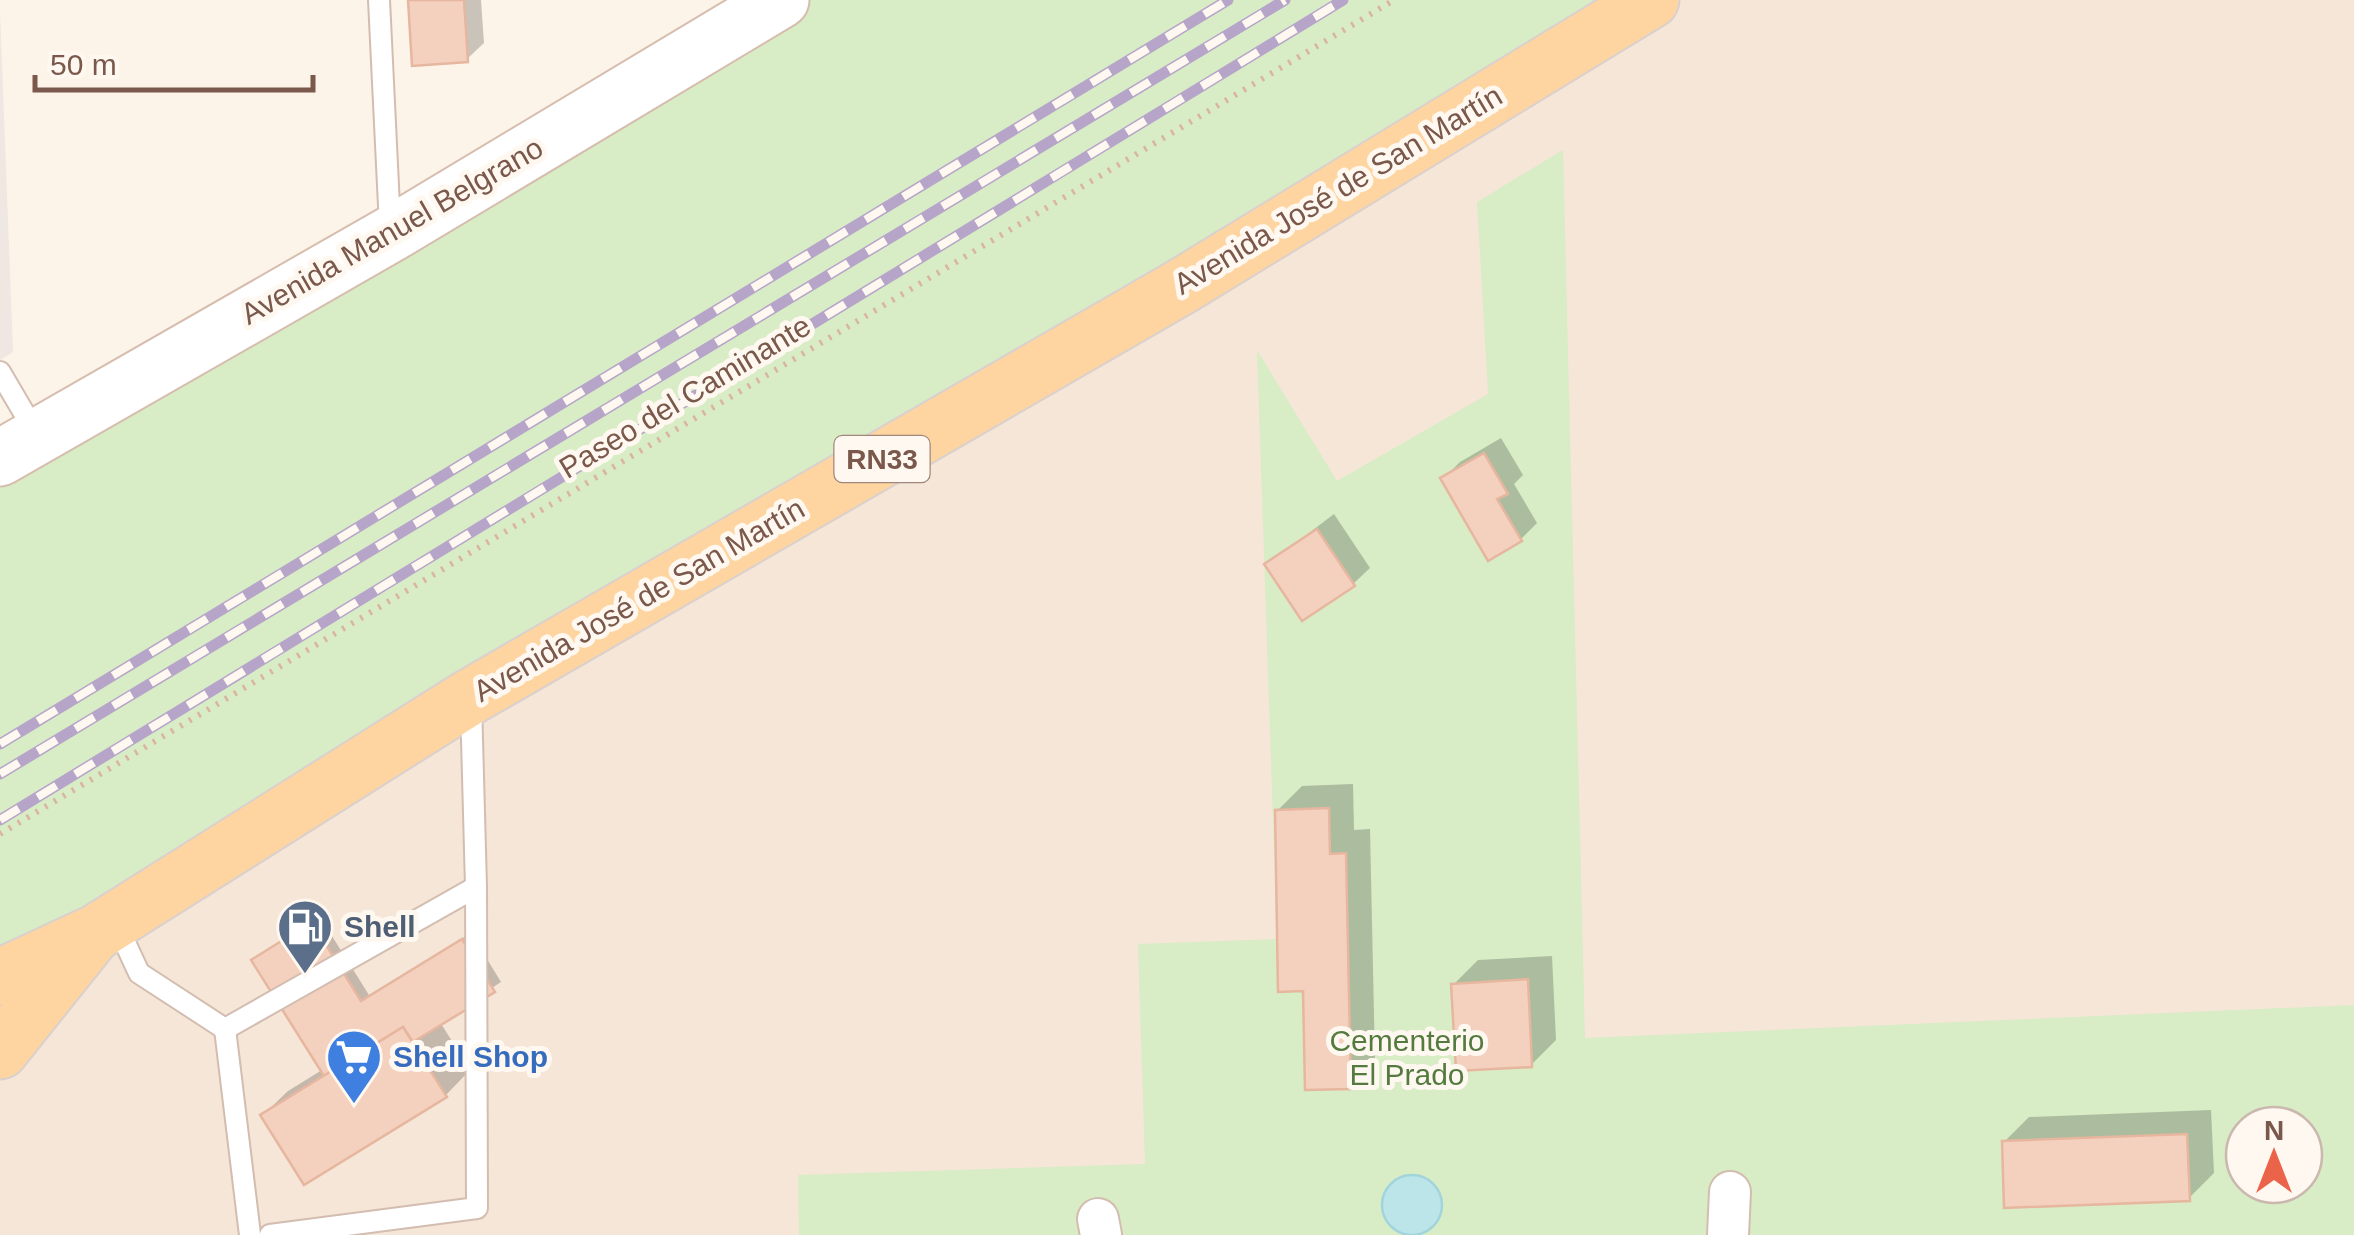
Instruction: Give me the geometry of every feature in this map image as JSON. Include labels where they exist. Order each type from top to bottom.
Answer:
[{"type":"main road","name":"Avenida Manuel Belgrano","points":[[19,447],[391,234],[781,0]]},
{"type":"main road","name":"Avenida José de San Martín","points":[[0,977],[105,925],[470,697],[1179,288],[1651,0]]},
{"type":"main road","name":"Avenida José de San Martín","points":[[0,1051],[105,925]]},
{"type":"street","points":[[1728,1235],[1730,1192]]},
{"type":"lane","points":[[379,0],[391,234]]},
{"type":"lane","points":[[0,372],[19,447]]},
{"type":"lane","points":[[270,1235],[476,1208],[476,887],[470,697]]},
{"type":"lane","points":[[226,1029],[476,887]]},
{"type":"lane","points":[[105,925],[139,973],[226,1029]]},
{"type":"lane","points":[[226,1029],[250,1235]]},
{"type":"path","name":"Paseo del Caminante","points":[[0,834],[1394,0]]},
{"type":"shaded area","points":[[1651,0],[2354,0],[2354,1235],[0,1235],[0,977]]},
{"type":"shaded area","points":[[0,11],[13,352],[0,360]]},
{"type":"green space","points":[[781,0],[1651,0],[0,977],[0,458]]},
{"type":"green space","name":"Cementerio El Prado","points":[[1563,150],[1585,1038],[2354,1005],[2354,1235],[799,1235],[798,1175],[1145,1164],[1138,944],[1277,939],[1257,350],[1337,481],[1488,394],[1477,202]]},
{"type":"water","points":[[1412,1175],[1433,1184],[1442,1205],[1433,1226],[1412,1235],[1391,1226],[1382,1205],[1391,1184]]},
{"type":"building","points":[[408,0],[464,0],[468,62],[412,66]]},
{"type":"building","points":[[1484,453],[1508,494],[1497,499],[1522,541],[1488,561],[1440,478]]},
{"type":"building","points":[[1317,529],[1355,586],[1302,621],[1264,564]]},
{"type":"building","points":[[1329,808],[1330,854],[1346,853],[1351,1089],[1305,1090],[1303,991],[1278,992],[1275,810]]},
{"type":"building","points":[[312,922],[361,1001],[462,939],[495,992],[413,1042],[403,1027],[324,1076],[251,960]]},
{"type":"building","points":[[1528,979],[1532,1067],[1456,1071],[1451,984]]},
{"type":"building","name":"Shell Shop","points":[[403,1027],[447,1097],[304,1185],[260,1115]]},
{"type":"building","points":[[2187,1134],[2190,1201],[2004,1208],[2002,1141]]},
{"type":"railway","points":[[0,744],[1228,0]]},
{"type":"railway","points":[[0,774],[1285,0]]},
{"type":"railway","points":[[0,820],[1343,0]]},
{"type":"place","name":"Shell","points":[[305,976]]},
{"type":"place","name":"Shell Shop","points":[[354,1106]]}]
